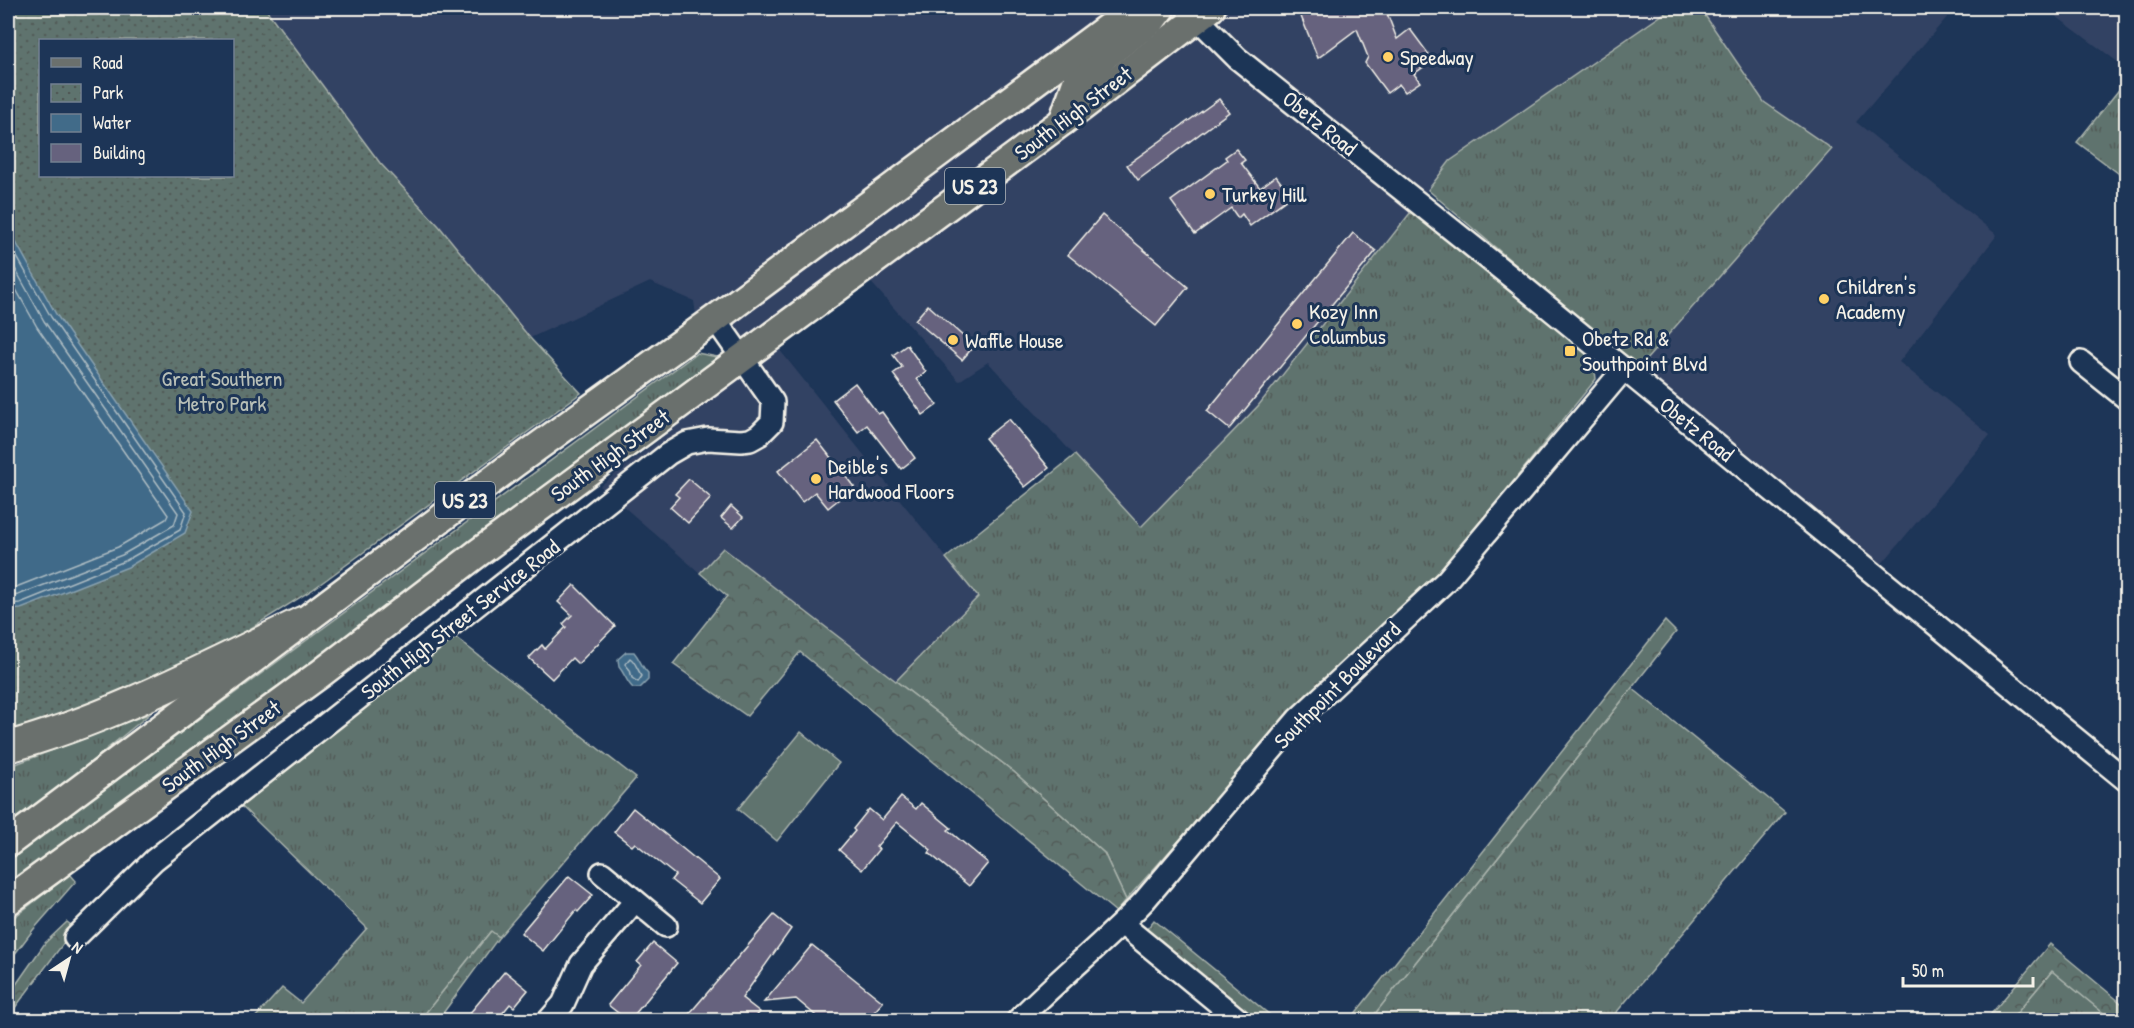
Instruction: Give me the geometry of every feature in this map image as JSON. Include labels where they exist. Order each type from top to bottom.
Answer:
[{"type":"highway","points":[[8,747],[121,707],[302,622]]},
{"type":"main road","name":"US 23","points":[[8,843],[515,463],[715,319],[1134,8]]},
{"type":"main road","points":[[1063,121],[1077,81],[1106,55],[1152,20],[1161,8]]},
{"type":"main road","name":"South High Street","points":[[8,901],[320,674],[478,553],[1063,121],[1199,11]]},
{"type":"street","name":"Obetz Road","points":[[1199,11],[1238,58],[1624,369],[2127,780]]},
{"type":"street","name":"South High Street Service Road","points":[[75,938],[154,860],[669,454],[687,443],[708,439],[741,441],[759,435],[772,422],[773,402],[715,319]]},
{"type":"street","points":[[2081,362],[2127,398]]},
{"type":"street","name":"Southpoint Boulevard","points":[[1018,1020],[1122,924],[1298,719],[1446,581],[1624,369]]},
{"type":"street","points":[[602,873],[666,926]]},
{"type":"street","points":[[549,1020],[563,1004],[581,964],[635,901]]},
{"type":"street","points":[[1122,924],[1239,1020]]},
{"type":"shaded area","points":[[265,8],[1672,8],[1450,161],[1258,406],[1141,527],[988,362],[959,381],[868,279],[778,348],[978,597],[896,681],[723,548],[700,573],[600,486],[740,377],[696,315],[694,301],[650,282],[530,338],[439,226],[380,163]]},
{"type":"shaded area","name":"Children's Academy","points":[[1700,8],[1955,8],[1856,122],[1997,235],[1899,362],[1990,435],[1880,566],[1638,369],[1832,149],[1764,102]]},
{"type":"shaded area","points":[[2045,8],[2126,8],[2126,68]]},
{"type":"green space","name":"Great Southern Metro Park","points":[[8,8],[265,8],[380,163],[439,226],[530,338],[581,393],[312,590],[240,635],[118,698],[8,741]]},
{"type":"green space","points":[[1672,8],[1700,8],[1764,102],[1832,149],[1638,369],[1428,190],[1450,161]]},
{"type":"green space","points":[[2126,81],[2126,179],[2077,142]]},
{"type":"green space","points":[[1414,208],[1593,355],[1596,379],[1439,573],[1301,704],[1126,900],[1104,853],[1014,772],[896,681],[978,597],[946,558],[1075,455],[1141,527],[1258,406]]},
{"type":"green space","points":[[697,353],[722,358],[8,887],[8,860]]},
{"type":"green space","points":[[723,548],[1014,772],[1104,853],[1126,900],[1116,912],[800,652],[747,716],[673,664],[727,596],[700,573]]},
{"type":"green space","points":[[1665,621],[1676,632],[1370,1020],[1350,1020]]},
{"type":"green space","points":[[451,634],[636,778],[499,937],[490,932],[420,1020],[253,1020],[282,988],[301,1003],[367,928],[237,802]]},
{"type":"green space","points":[[1632,688],[1785,812],[1610,1020],[1370,1020]]},
{"type":"green space","points":[[151,713],[71,778],[8,824],[8,767]]},
{"type":"green space","points":[[801,732],[839,763],[777,841],[738,809]]},
{"type":"green space","points":[[70,874],[76,881],[33,930],[8,963],[8,922]]},
{"type":"green space","points":[[1154,920],[1276,1020],[1248,1020],[1143,934]]},
{"type":"green space","points":[[67,922],[75,928],[8,1017],[8,996],[45,943]]},
{"type":"green space","points":[[491,931],[499,937],[438,1020],[420,1020]]},
{"type":"green space","points":[[2050,944],[2126,1007],[2126,1020],[2112,1020],[2052,971],[2011,1020],[1986,1020]]},
{"type":"green space","points":[[2052,971],[2112,1020],[2011,1020]]},
{"type":"water","points":[[8,228],[56,314],[193,511],[185,533],[128,567],[21,609],[8,610]]},
{"type":"water","points":[[626,652],[634,652],[648,673],[648,680],[640,688],[633,688],[619,667],[618,659]]},
{"type":"building","points":[[1309,8],[1385,8],[1397,39],[1410,29],[1433,60],[1414,74],[1420,82],[1405,92],[1399,84],[1387,93],[1365,63],[1368,57],[1357,29],[1318,58],[1300,14]]},
{"type":"building","points":[[1219,99],[1229,112],[1138,180],[1127,165]]},
{"type":"building","points":[[1236,149],[1245,160],[1241,163],[1260,188],[1276,176],[1291,196],[1250,226],[1242,214],[1238,218],[1231,208],[1195,234],[1171,201],[1227,160],[1225,157]]},
{"type":"building","points":[[1102,215],[1188,287],[1156,326],[1068,255]]},
{"type":"building","name":"Kozy Inn Columbus","points":[[1353,233],[1376,251],[1229,429],[1207,411]]},
{"type":"building","name":"Waffle House","points":[[928,305],[974,346],[962,360],[915,320]]},
{"type":"building","points":[[907,345],[926,372],[917,379],[937,405],[923,415],[893,374],[902,367],[893,355]]},
{"type":"building","points":[[855,383],[878,414],[882,412],[915,458],[901,469],[867,425],[858,432],[833,400]]},
{"type":"building","points":[[1009,419],[1049,468],[1025,487],[985,438]]},
{"type":"building","name":"Deible's Hardwood Floors","points":[[817,440],[854,487],[828,508],[815,492],[802,502],[778,471]]},
{"type":"building","points":[[689,479],[711,498],[688,523],[670,507],[679,497],[675,494]]},
{"type":"building","points":[[731,506],[743,517],[733,528],[721,518]]},
{"type":"building","points":[[574,585],[615,626],[578,664],[572,658],[552,679],[529,658],[542,645],[545,649],[566,627],[563,624],[572,615],[558,602]]},
{"type":"building","points":[[901,797],[916,809],[921,803],[951,828],[948,830],[988,863],[969,886],[929,853],[931,850],[897,822],[876,847],[879,849],[862,870],[839,850],[869,809],[882,820]]},
{"type":"building","points":[[633,808],[720,879],[700,903],[671,880],[675,875],[635,843],[632,846],[614,832]]},
{"type":"building","points":[[569,876],[593,895],[578,912],[576,910],[543,951],[521,933]]},
{"type":"building","points":[[774,915],[791,929],[742,998],[760,1012],[753,1020],[684,1020]]},
{"type":"building","points":[[653,943],[677,963],[630,1020],[627,1020],[608,1005],[641,965],[637,962]]},
{"type":"building","points":[[812,945],[883,1002],[867,1020],[821,1020],[796,999],[764,1002]]},
{"type":"building","points":[[505,971],[528,990],[514,1007],[510,1004],[497,1020],[464,1020]]},
{"type":"place","name":"Speedway","points":[[1388,57]]},
{"type":"place","name":"Turkey Hill","points":[[1210,194]]},
{"type":"place","name":"Children's Academy","points":[[1824,299]]},
{"type":"place","name":"Kozy Inn Columbus","points":[[1297,324]]},
{"type":"place","name":"Waffle House","points":[[953,340]]},
{"type":"place","name":"Obetz Rd & Southpoint Blvd","points":[[1570,351]]},
{"type":"place","name":"Deible's Hardwood Floors","points":[[816,479]]}]
